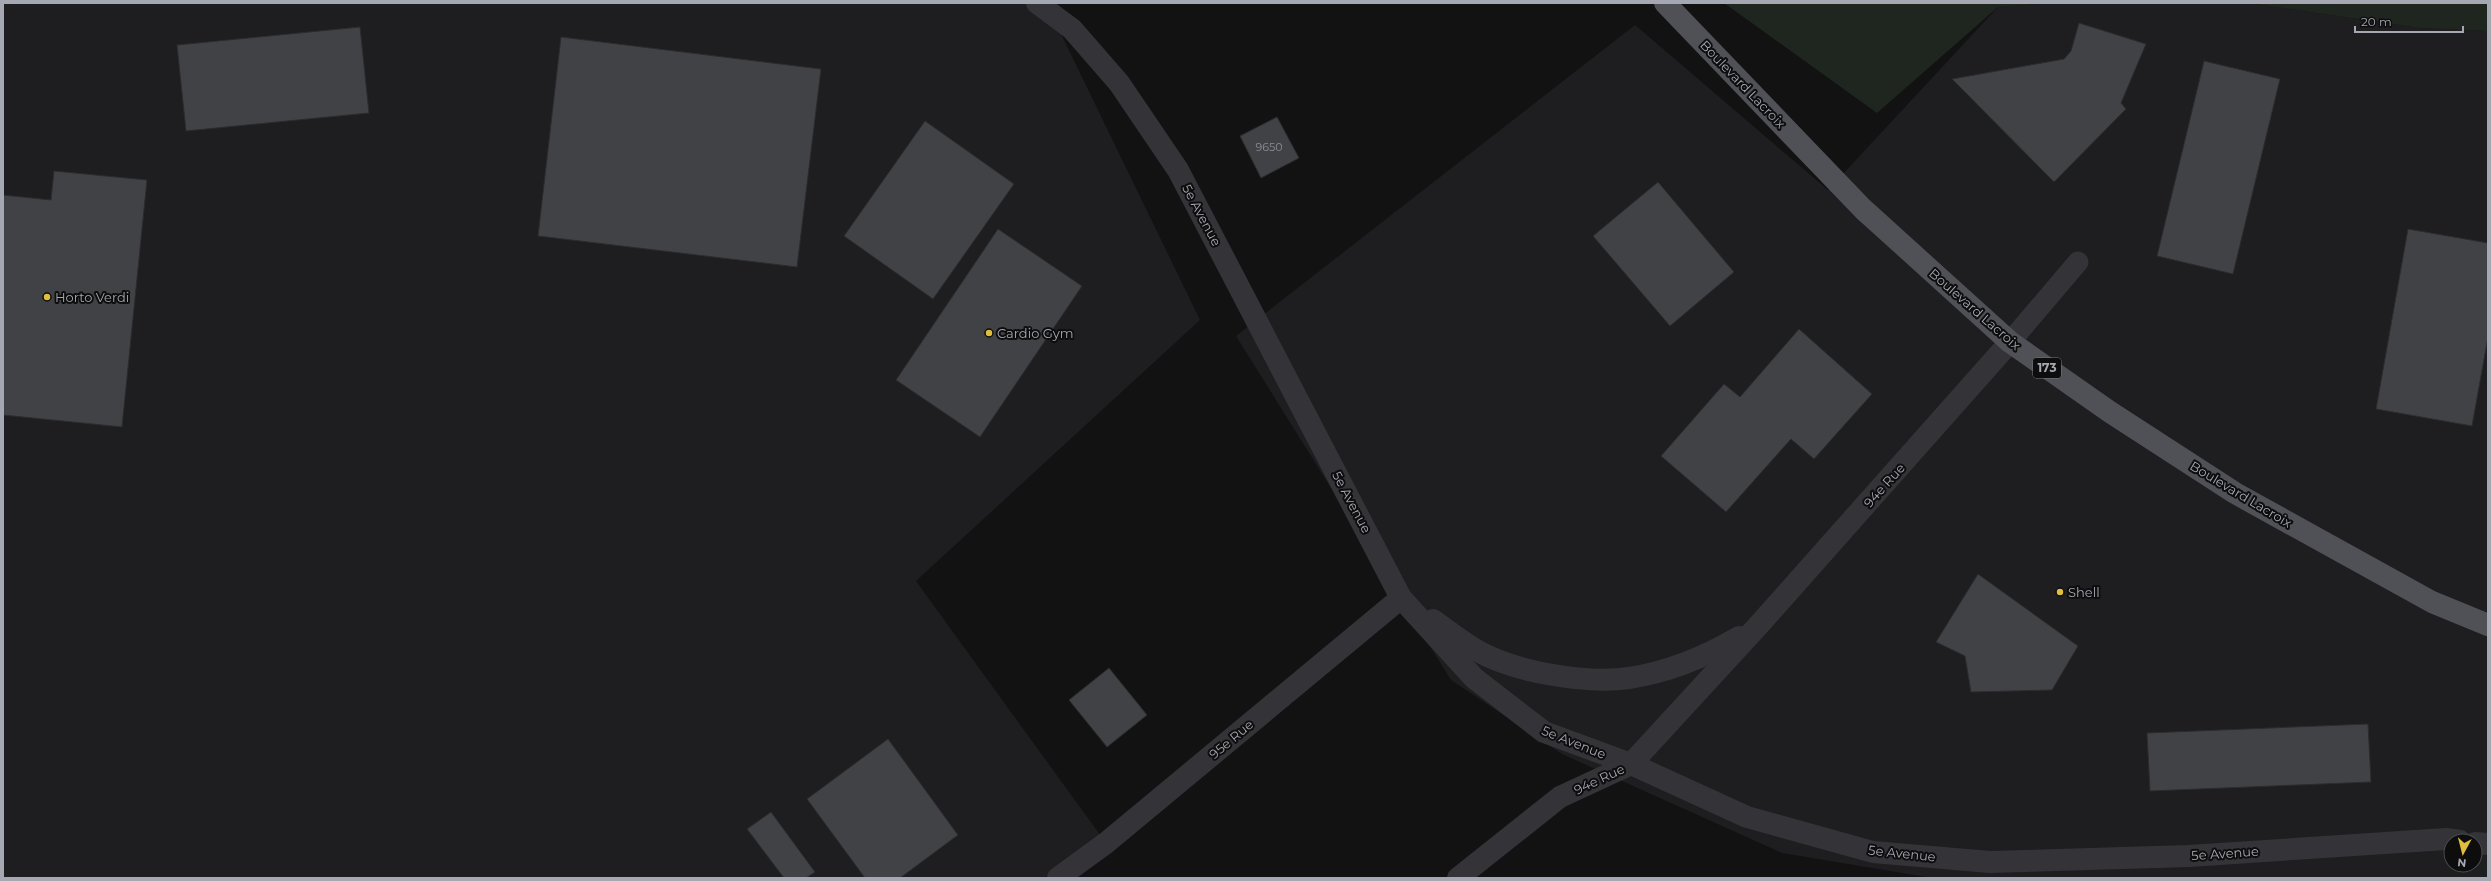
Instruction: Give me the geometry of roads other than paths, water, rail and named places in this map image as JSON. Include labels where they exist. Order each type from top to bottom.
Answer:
[{"type":"main road","name":"Boulevard Lacroix","points":[[1671,10],[1863,208],[2010,342],[2110,412],[2235,493],[2432,602],[2488,625]]},
{"type":"street","name":"5e Avenue","points":[[1037,3],[1072,29],[1119,83],[1178,170],[1401,598],[1474,678],[1544,732],[1631,764],[1747,817],[1873,852],[1987,870],[2443,840]]},
{"type":"street","name":"94e Rue","points":[[1458,878],[1560,797],[1631,764],[1757,627],[2010,342]]},
{"type":"street","name":"94e Rue","points":[[1401,598],[1476,650],[1530,671],[1580,677],[1628,678],[1663,670],[1708,655],[1757,627]]},
{"type":"street","name":"95e Rue","points":[[1058,878],[1106,843],[1401,598]]},
{"type":"lane","points":[[2010,342],[2078,262]]},
{"type":"place","name":"Horto Verdi","points":[[47,297]]},
{"type":"place","name":"Cardio Gym","points":[[989,333]]},
{"type":"place","name":"Shell","points":[[2060,592]]}]
